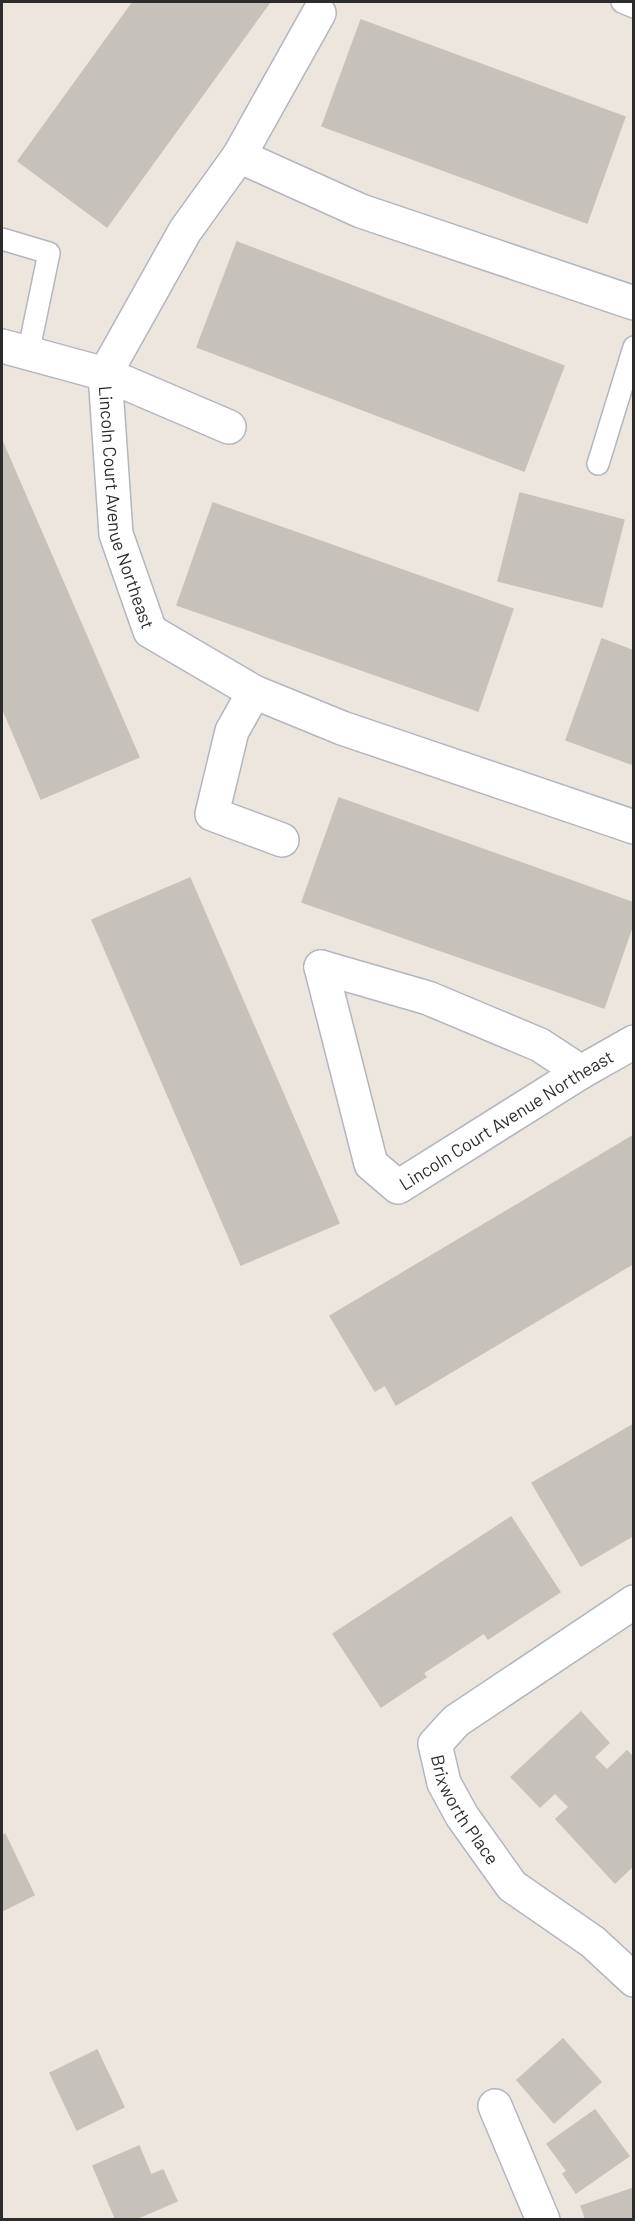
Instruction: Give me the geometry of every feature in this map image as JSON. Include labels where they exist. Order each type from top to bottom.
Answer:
[{"type":"street","name":"Lincoln Court Avenue Northeast","points":[[319,13],[239,156],[185,231],[105,374],[116,534],[150,631],[254,692],[342,728],[633,827]]},
{"type":"street","points":[[239,156],[361,211],[633,303]]},
{"type":"street","points":[[15,350],[105,374],[229,427]]},
{"type":"street","points":[[254,692],[232,731],[212,814],[282,840]]},
{"type":"street","name":"Lincoln Court Avenue Northeast","points":[[581,1072],[540,1045],[428,998],[321,967],[371,1164],[398,1187],[633,1042]]},
{"type":"street","name":"Brixworth Place","points":[[633,1602],[456,1721],[435,1744],[444,1783],[462,1816],[512,1886],[593,1942],[633,1980]]},
{"type":"street","points":[[495,2106],[543,2220]]},
{"type":"lane","points":[[622,2],[633,7]]},
{"type":"lane","points":[[2,239],[49,253],[15,350]]},
{"type":"lane","points":[[598,464],[633,347]]},
{"type":"building","points":[[133,2],[270,2],[107,227],[18,161]]},
{"type":"building","points":[[361,20],[625,117],[587,223],[322,126]]},
{"type":"building","points":[[237,242],[564,366],[524,471],[197,347]]},
{"type":"building","points":[[2,441],[139,757],[41,799],[2,707]]},
{"type":"building","points":[[520,493],[624,520],[602,607],[498,581]]},
{"type":"building","points":[[213,503],[513,609],[478,711],[177,605]]},
{"type":"building","points":[[602,639],[634,651],[634,765],[566,740]]},
{"type":"building","points":[[339,798],[634,903],[634,921],[604,1008],[302,902]]},
{"type":"building","points":[[190,878],[339,1223],[241,1265],[92,920]]},
{"type":"building","points":[[634,1135],[634,1263],[396,1405],[385,1385],[375,1391],[330,1316]]},
{"type":"building","points":[[634,1424],[634,1535],[581,1566],[532,1483]]},
{"type":"building","points":[[511,1517],[560,1592],[488,1639],[484,1633],[423,1673],[426,1677],[381,1707],[333,1634]]},
{"type":"building","points":[[581,1712],[609,1743],[594,1757],[607,1770],[627,1751],[634,1758],[634,1865],[615,1883],[556,1819],[569,1807],[555,1793],[540,1807],[511,1777]]},
{"type":"building","points":[[5,1834],[34,1895],[2,1911],[2,1836]]},
{"type":"building","points":[[563,2039],[601,2082],[554,2123],[517,2080]]},
{"type":"building","points":[[97,2050],[124,2107],[77,2130],[50,2073]]},
{"type":"building","points":[[595,2110],[629,2156],[576,2193],[563,2174],[567,2171],[547,2144]]},
{"type":"building","points":[[139,2146],[151,2175],[163,2170],[177,2201],[133,2220],[116,2220],[93,2166]]},
{"type":"building","points":[[634,2188],[634,2220],[586,2220],[581,2206]]}]
